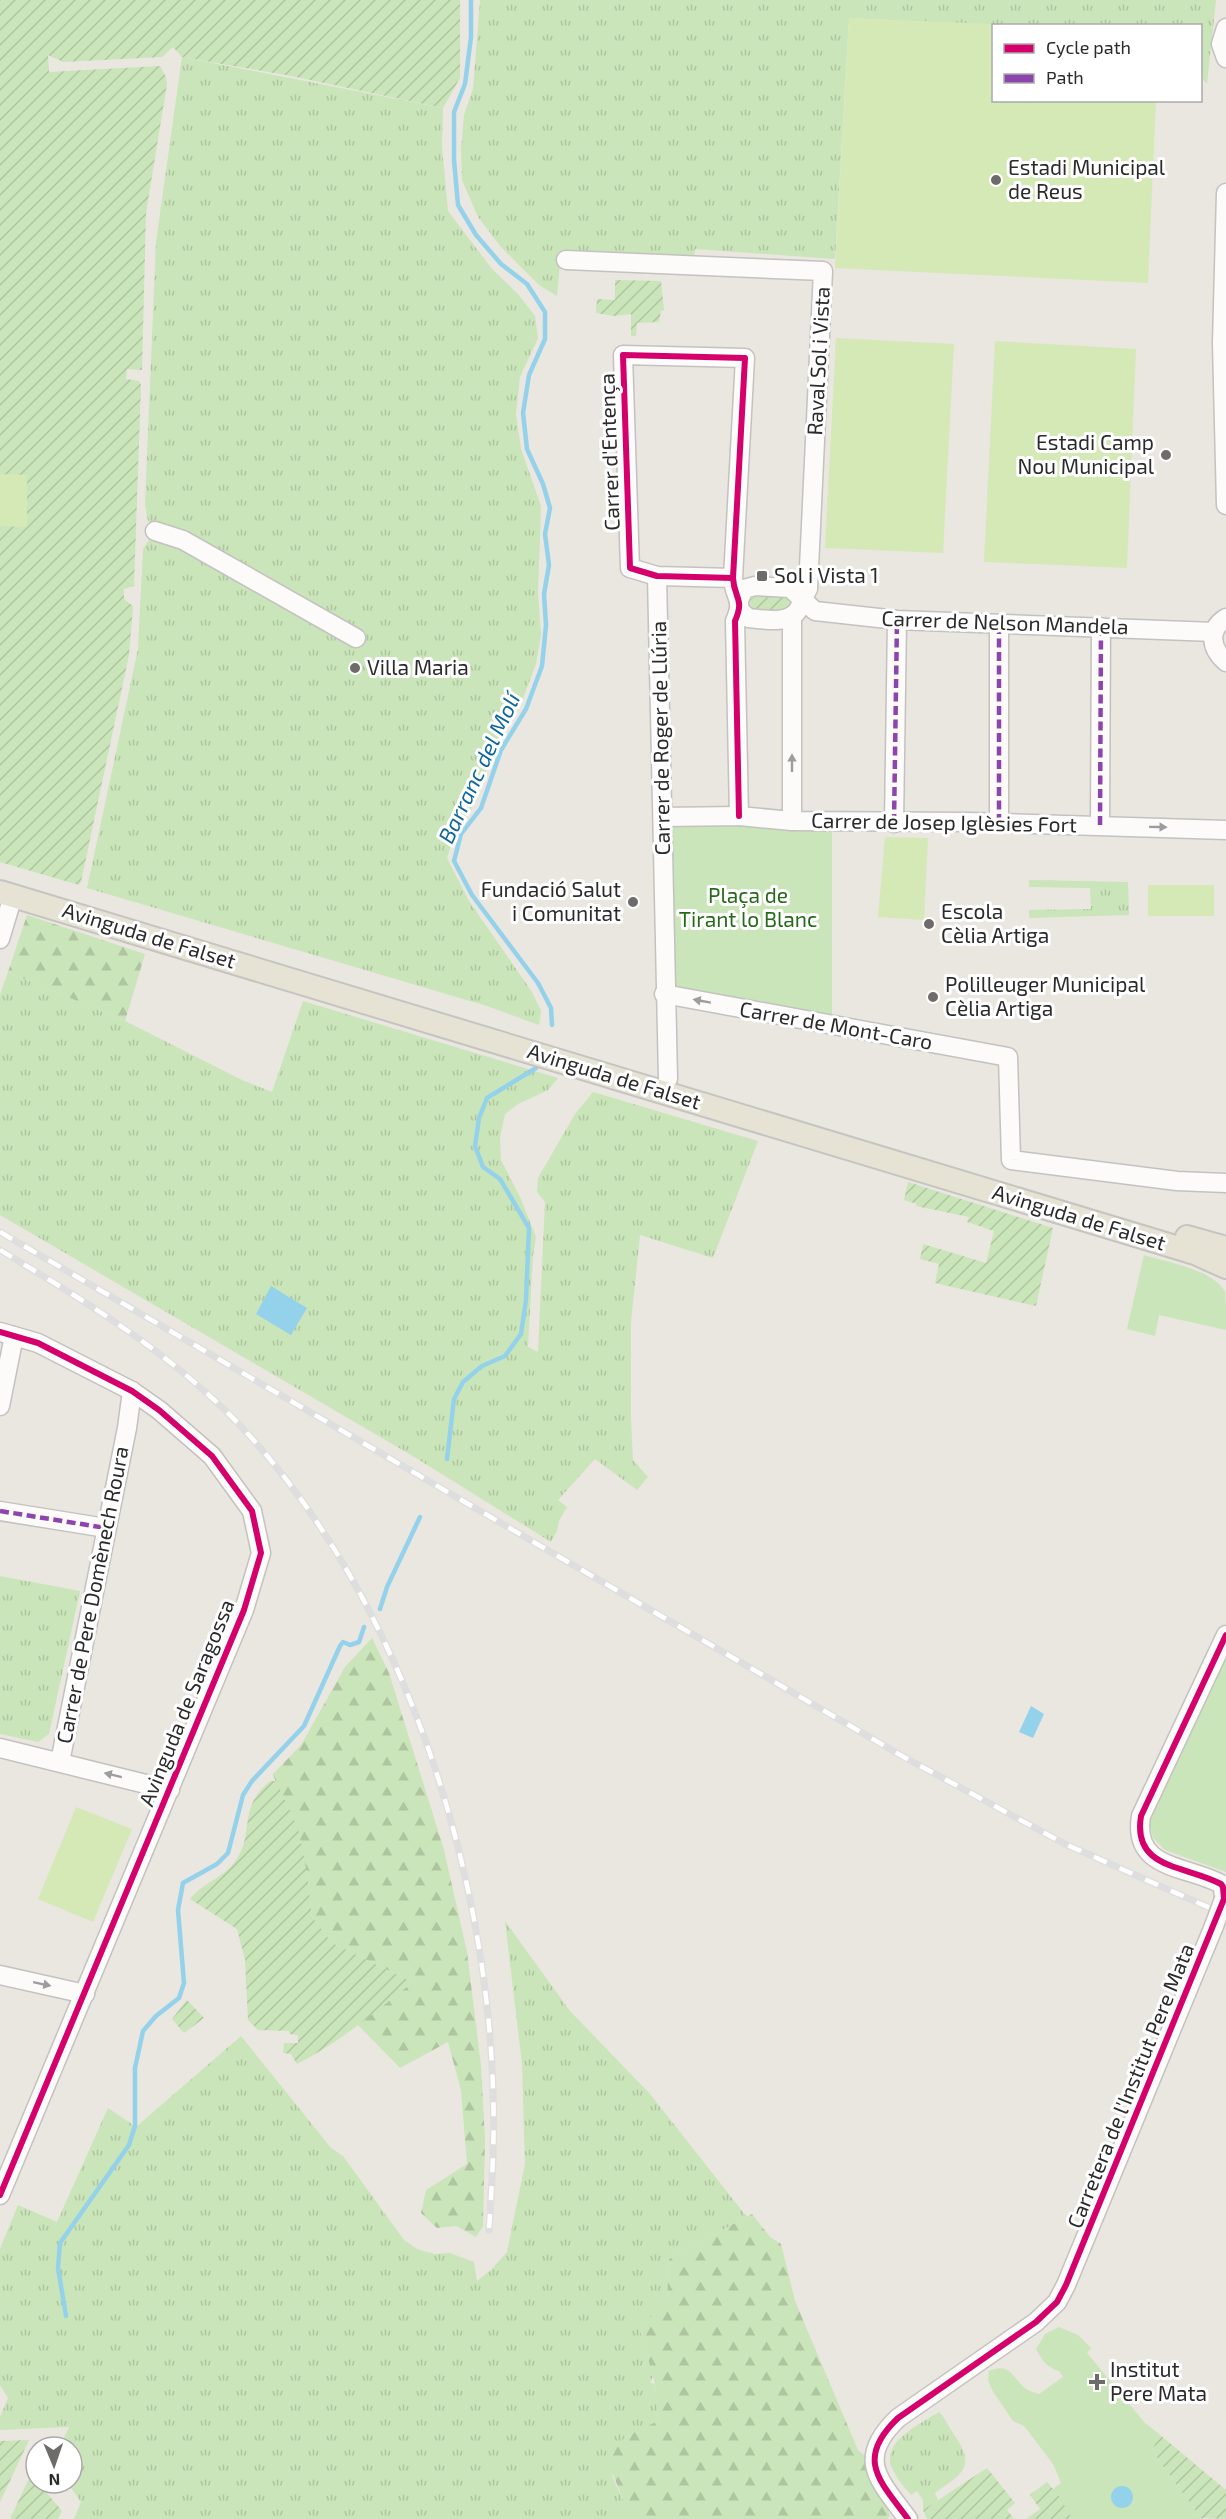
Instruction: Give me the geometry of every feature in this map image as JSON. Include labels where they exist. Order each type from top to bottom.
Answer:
[{"type":"main road","name":"Avinguda de Falset","points":[[4,898],[668,1080],[1226,1248]]},
{"type":"main road","name":"Avinguda de Falset","points":[[4,898],[1195,1254],[1226,1267]]},
{"type":"street","points":[[1226,28],[1221,44],[1226,58]]},
{"type":"street","points":[[1226,193],[1222,343],[1226,505]]},
{"type":"street","name":"Raval Sol i Vista","points":[[566,260],[823,271],[808,589],[801,598]]},
{"type":"street","name":"Carrer d'Entença","points":[[657,576],[630,568],[623,355],[745,358],[733,578]]},
{"type":"street","points":[[155,531],[183,540],[356,638]]},
{"type":"street","points":[[657,576],[733,578],[734,589],[748,618],[782,620],[792,617],[799,609],[801,598]]},
{"type":"street","name":"Carrer de Roger de Llúria","points":[[657,576],[663,817],[664,994],[668,1080]]},
{"type":"street","name":"Carrer de Nelson Mandela","points":[[740,604],[744,589],[755,586],[790,588],[815,610],[897,620],[1101,627],[1220,625]]},
{"type":"street","points":[[739,816],[735,621],[740,604]]},
{"type":"street","points":[[792,617],[792,821]]},
{"type":"street","points":[[894,823],[897,620]]},
{"type":"street","points":[[999,624],[999,823]]},
{"type":"street","points":[[1220,625],[1213,647],[1217,655],[1226,662]]},
{"type":"street","points":[[1100,825],[1101,627]]},
{"type":"street","name":"Carrer de Josep Iglèsies Fort","points":[[663,817],[739,816],[792,821],[1100,825],[1226,830]]},
{"type":"street","points":[[0,939],[4,898]]},
{"type":"street","name":"Carrer de Mont-Caro","points":[[664,994],[1008,1057],[1011,1160],[1177,1181],[1226,1183]]},
{"type":"street","points":[[0,1406],[7,1334]]},
{"type":"street","name":"Avinguda de Saragossa","points":[[0,2195],[244,1610],[261,1553],[252,1511],[212,1456],[159,1410],[132,1391],[38,1343],[7,1334]]},
{"type":"street","name":"Carrer de Pere Domènech Roura","points":[[60,1762],[127,1428],[132,1391]]},
{"type":"street","name":"Carrer de Pere Domènech Roura","points":[[127,1428],[159,1410]]},
{"type":"street","points":[[0,1511],[106,1528]]},
{"type":"street","name":"Carretera de l'Institut Pere Mata","points":[[908,2519],[877,2475],[874,2464],[878,2442],[898,2418],[1036,2322],[1057,2302],[1066,2285],[1224,1899],[1221,1884],[1151,1856],[1141,1841],[1139,1831],[1141,1816],[1226,1635]]},
{"type":"street","points":[[0,1748],[170,1790]]},
{"type":"street","points":[[0,1975],[85,1994]]},
{"type":"green space","points":[[0,0],[460,0],[460,78],[443,108],[291,76],[182,57],[173,47],[162,57],[63,62],[48,55],[49,72],[160,66],[167,84],[146,213],[142,370],[127,369],[126,379],[139,381],[141,385],[134,586],[124,589],[124,599],[133,606],[129,655],[79,885],[0,862]]},
{"type":"green space","points":[[480,0],[1216,0],[1207,84],[1202,78],[1202,24],[992,25],[849,18],[835,259],[695,249],[694,258],[561,254],[557,296],[539,285],[501,247],[478,217],[462,180],[461,150],[464,115],[473,89]]},
{"type":"green space","name":"Estadi Municipal de Reus","points":[[849,18],[992,24],[992,102],[1156,102],[1148,283],[835,268]]},
{"type":"green space","points":[[182,57],[443,108],[442,147],[448,211],[492,269],[518,294],[535,316],[538,338],[520,377],[516,414],[521,449],[541,506],[538,594],[541,635],[536,664],[520,706],[495,744],[476,802],[457,827],[447,858],[469,901],[532,992],[541,1011],[539,1025],[487,1006],[87,888],[138,649],[143,549],[155,531],[148,521],[145,504],[156,242]]},
{"type":"green space","points":[[615,280],[661,281],[664,310],[661,311],[659,322],[637,323],[636,336],[631,336],[631,314],[614,316],[596,313],[597,299],[615,300]]},
{"type":"green space","points":[[836,338],[954,344],[943,553],[825,548]]},
{"type":"green space","points":[[995,341],[1136,349],[1127,568],[984,562]]},
{"type":"green space","points":[[0,474],[27,475],[27,527],[0,526]]},
{"type":"green space","points":[[756,595],[782,595],[786,597],[790,605],[783,612],[754,611],[749,601]]},
{"type":"green space","name":"Plaça de Tirant lo Blanc","points":[[663,817],[832,821],[832,1025],[664,994]]},
{"type":"green space","points":[[885,837],[928,838],[924,920],[878,917]]},
{"type":"green space","points":[[1029,880],[1128,882],[1129,915],[1029,918],[1029,910],[1091,909],[1090,888],[1029,887]]},
{"type":"green space","points":[[1148,885],[1214,885],[1214,916],[1148,916]]},
{"type":"green space","points":[[27,915],[145,954],[125,1021],[8,972]]},
{"type":"green space","points":[[8,972],[125,1021],[242,1080],[272,1092],[303,1001],[558,1078],[548,1090],[518,1104],[505,1114],[500,1138],[501,1160],[520,1197],[536,1237],[528,1347],[538,1352],[545,1202],[537,1192],[538,1178],[575,1114],[593,1092],[758,1141],[713,1258],[640,1235],[631,1322],[631,1418],[633,1460],[648,1477],[637,1490],[595,1459],[558,1500],[567,1507],[551,1542],[411,1455],[0,1215],[0,995]]},
{"type":"green space","points":[[908,1182],[1053,1228],[1036,1306],[935,1283],[939,1264],[920,1259],[923,1244],[986,1263],[994,1231],[967,1222],[969,1217],[916,1206],[917,1204],[904,1200]]},
{"type":"green space","points":[[1144,1255],[1201,1272],[1220,1284],[1225,1292],[1226,1330],[1159,1315],[1155,1336],[1127,1329]]},
{"type":"green space","points":[[0,1576],[80,1591],[49,1734],[38,1742],[0,1734]]},
{"type":"green space","points":[[372,1638],[389,1673],[444,1850],[467,1952],[481,2066],[485,2140],[483,2226],[476,2237],[456,2226],[437,2228],[421,2213],[426,2190],[467,2164],[461,2090],[448,2042],[400,2068],[358,2025],[409,1985],[408,1980],[332,1943],[312,1917],[307,1873],[273,1774],[301,1745],[345,1667]]},
{"type":"green space","points":[[1226,1657],[1226,1872],[1165,1850],[1153,1838],[1149,1822]]},
{"type":"green space","points":[[270,1781],[276,1781],[298,1828],[307,1873],[312,1917],[332,1943],[408,1980],[409,1985],[341,2037],[297,2064],[291,2054],[283,2053],[284,2043],[298,2043],[298,2035],[290,2034],[289,2031],[258,2030],[248,2020],[245,1960],[237,1929],[190,1899],[236,1860],[245,1840],[253,1801]]},
{"type":"green space","points":[[76,1807],[132,1829],[93,1922],[38,1899]]},
{"type":"green space","points":[[505,1921],[570,2011],[650,2094],[747,2217],[669,2259],[667,2301],[640,2329],[653,2376],[650,2383],[655,2384],[658,2422],[625,2437],[612,2476],[627,2509],[626,2519],[74,2519],[81,2502],[76,2495],[84,2495],[84,2435],[65,2435],[69,2427],[0,2430],[0,2417],[8,2398],[0,2385],[0,2249],[18,2205],[57,2222],[108,2108],[136,2127],[241,2036],[331,2148],[343,2156],[404,2240],[417,2249],[434,2254],[450,2253],[474,2262],[477,2281],[491,2270],[507,2252],[525,2164],[522,2064]]},
{"type":"green space","points":[[187,2000],[204,2018],[184,2033],[172,2019]]},
{"type":"green space","points":[[752,2214],[770,2237],[781,2244],[795,2301],[858,2450],[874,2464],[890,2516],[887,2519],[626,2519],[622,2497],[607,2458],[625,2437],[658,2421],[655,2384],[640,2329],[667,2300],[669,2259]]},
{"type":"green space","points":[[1059,2327],[1078,2335],[1091,2348],[1087,2353],[1145,2423],[1159,2434],[1153,2449],[1158,2459],[1202,2519],[1072,2519],[1053,2489],[1061,2483],[1053,2464],[1024,2426],[1013,2421],[988,2380],[989,2371],[1002,2368],[1010,2372],[1026,2389],[1039,2394],[1063,2377],[1059,2371],[1045,2363],[1036,2349],[1045,2334]]},
{"type":"green space","points":[[939,2412],[962,2447],[965,2463],[959,2475],[935,2493],[938,2500],[923,2510],[923,2500],[917,2491],[911,2495],[896,2475],[890,2462],[891,2452],[895,2444],[911,2429]]},
{"type":"green space","points":[[1159,2434],[1226,2490],[1226,2519],[1201,2518],[1153,2449]]},
{"type":"green space","points":[[24,2440],[24,2451],[0,2502],[0,2441]]},
{"type":"green space","points":[[987,2468],[1015,2503],[1007,2510],[1014,2519],[927,2519],[923,2510]]},
{"type":"green space","points":[[1047,2482],[1059,2496],[1072,2519],[1026,2519],[1040,2509],[1030,2495]]},
{"type":"green space","points":[[24,2489],[24,2495],[49,2495],[62,2511],[58,2519],[10,2519]]},
{"type":"water","points":[[271,1286],[307,1308],[291,1335],[256,1314]]},
{"type":"water","points":[[1031,1706],[1044,1714],[1033,1738],[1019,1732]]},
{"type":"water","points":[[1122,2486],[1130,2489],[1133,2497],[1130,2505],[1122,2508],[1114,2505],[1111,2497],[1114,2489]]},
{"type":"waterway","name":"Barranc del Molí","points":[[471,0],[471,37],[465,84],[454,112],[454,160],[458,205],[476,235],[501,264],[527,284],[545,312],[545,339],[529,375],[523,413],[527,449],[543,484],[550,508],[545,534],[549,565],[544,594],[546,625],[542,666],[526,709],[501,750],[481,808],[461,834],[454,861],[472,895],[538,983],[551,1008],[552,1025]]},
{"type":"waterway","name":"Barranc del Molí","points":[[447,1459],[454,1399],[463,1382],[482,1366],[505,1356],[521,1334],[526,1300],[529,1228],[500,1179],[483,1167],[475,1146],[479,1118],[487,1098],[536,1068]]},
{"type":"waterway","name":"Barranc del Molí","points":[[380,1609],[387,1587],[420,1517]]},
{"type":"waterway","name":"Barranc del Molí","points":[[66,2316],[58,2268],[60,2243],[129,2145],[135,2126],[135,2068],[143,2031],[156,2016],[179,1998],[184,1983],[178,1910],[183,1883],[217,1864],[228,1853],[243,1795],[252,1781],[304,1726],[340,1646],[343,1642],[350,1645],[359,1642],[364,1627]]},
{"type":"railway","points":[[0,1232],[902,1756],[1065,1844],[1226,1915]]},
{"type":"railway","points":[[0,1250],[131,1333],[192,1380],[248,1434],[302,1501],[350,1575],[391,1656],[425,1740],[453,1827],[473,1916],[487,2003],[493,2089],[489,2230]]},
{"type":"marked path","points":[[894,823],[897,620]]},
{"type":"marked path","points":[[999,624],[999,823]]},
{"type":"marked path","points":[[1100,825],[1101,627]]},
{"type":"marked path","points":[[0,1511],[106,1528]]},
{"type":"cycle path","points":[[733,578],[657,576],[630,568],[623,355],[745,358],[733,578],[739,603],[735,621],[739,816]]},
{"type":"cycle path","points":[[0,1332],[38,1343],[132,1391],[159,1410],[212,1456],[252,1511],[261,1553],[244,1610],[0,2195]]},
{"type":"cycle path","points":[[908,2519],[881,2481],[876,2469],[877,2446],[898,2418],[1036,2322],[1057,2302],[1066,2285],[1224,1899],[1221,1884],[1164,1863],[1145,1847],[1140,1834],[1141,1816],[1226,1635]]},
{"type":"place","name":"Estadi Municipal de Reus","points":[[996,180]]},
{"type":"place","name":"Estadi Camp Nou Municipal","points":[[1166,455]]},
{"type":"place","name":"Sol i Vista 1","points":[[762,576]]},
{"type":"place","name":"Villa Maria","points":[[355,668]]},
{"type":"place","name":"Fundació Salut i Comunitat","points":[[633,902]]},
{"type":"place","name":"Escola Cèlia Artiga","points":[[929,924]]},
{"type":"place","name":"Polilleuger Municipal Cèlia Artiga","points":[[933,997]]},
{"type":"place","name":"Institut Pere Mata","points":[[1097,2382]]}]
